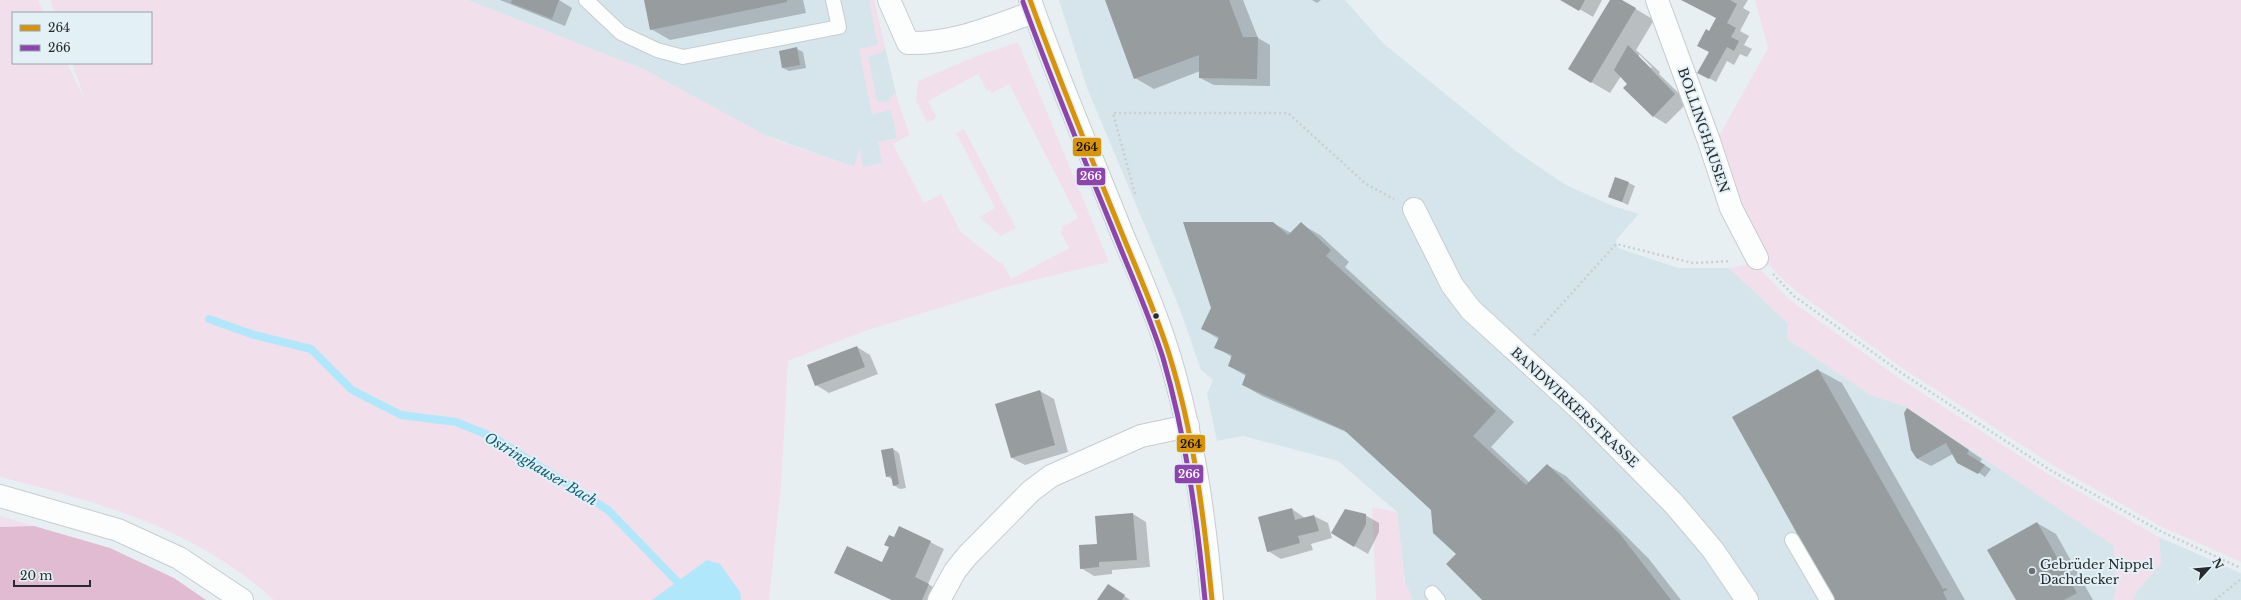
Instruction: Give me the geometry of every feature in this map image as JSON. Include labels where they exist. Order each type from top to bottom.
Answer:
[{"type":"main road","points":[[889,0],[908,43],[928,44],[960,38],[1032,6],[1054,66],[1155,315],[1174,371],[1188,426],[1202,501],[1212,600]]},
{"type":"main road","name":"BOLLINGHAUSEN","points":[[1657,0],[1704,126],[1731,208],[1757,258]]},
{"type":"main road","name":"BANDWIRKERSTRASSE","points":[[1414,209],[1452,285],[1471,310],[1590,419],[1674,504],[1713,550],[1747,600]]},
{"type":"main road","points":[[939,600],[955,571],[967,556],[1031,492],[1051,476],[1141,436],[1188,426]]},
{"type":"main road","points":[[0,496],[118,530],[178,558],[242,600]]},
{"type":"lane","points":[[586,0],[621,33],[657,50],[683,57],[839,27],[833,0]]},
{"type":"lane","points":[[1792,540],[1827,600]]},
{"type":"path","points":[[1135,194],[1127,157],[1113,113],[1288,113],[1366,184],[1414,209]]},
{"type":"path","points":[[1518,353],[1616,244],[1693,262],[1749,261],[1757,258],[1794,296],[1903,374],[2050,470],[2162,532],[2241,568]]},
{"type":"path","points":[[2215,600],[2241,579]]},
{"type":"shaded area","points":[[0,0],[38,0],[44,12],[12,12],[12,64],[67,64],[85,100],[72,64],[152,64],[152,12],[55,12],[50,0],[467,0],[643,69],[773,139],[854,167],[860,148],[863,167],[882,163],[878,142],[897,138],[891,110],[872,114],[859,49],[878,45],[869,0],[874,0],[885,48],[880,53],[868,56],[877,101],[888,102],[895,92],[910,135],[893,144],[924,203],[941,194],[961,232],[1000,263],[1002,262],[1011,279],[1069,248],[1060,231],[1063,230],[1062,227],[1078,218],[1009,84],[992,93],[990,90],[987,91],[978,74],[928,101],[937,118],[927,123],[916,100],[918,81],[979,55],[1018,42],[1109,262],[1010,286],[865,331],[788,361],[781,487],[769,600],[274,600],[243,575],[212,554],[179,536],[110,508],[0,477]]},
{"type":"shaded area","points":[[467,0],[874,0],[906,136],[888,145],[916,199],[854,167],[762,134],[643,69]]},
{"type":"shaded area","points":[[1059,0],[1345,0],[1384,44],[1517,152],[1566,185],[1613,206],[1639,214],[1616,240],[1618,248],[1678,268],[1729,268],[1788,323],[1871,395],[1907,407],[2113,545],[2159,537],[2241,573],[2241,600],[1413,600],[1405,583],[1397,512],[1338,461],[1243,436],[1217,441],[1207,394],[1213,380],[1201,370],[1179,307],[1087,88]]},
{"type":"shaded area","points":[[1755,0],[2241,0],[2241,562],[2164,528],[2054,466],[1905,370],[1797,292],[1777,274],[1760,254],[1715,143],[1768,48]]},
{"type":"shaded area","points":[[964,129],[1016,228],[1001,236],[979,217],[995,208],[956,133]]},
{"type":"shaded area","points":[[1754,263],[1790,300],[1899,378],[2048,474],[2159,537],[2161,563],[2138,590],[2133,600],[2113,600],[2116,582],[2113,545],[1907,407],[1871,395],[1787,339],[1788,323],[1729,268]]},
{"type":"shaded area","points":[[1372,507],[1397,512],[1405,583],[1413,600],[1376,600]]},
{"type":"shaded area","points":[[0,516],[34,526],[0,527]]},
{"type":"shaded area","points":[[34,526],[110,548],[174,578],[206,600],[0,600],[0,527]]},
{"type":"water","points":[[707,560],[720,564],[740,592],[741,600],[652,600]]},
{"type":"building","points":[[512,0],[559,0],[552,19],[511,3]]},
{"type":"building","points":[[644,0],[787,0],[787,2],[650,30]]},
{"type":"building","points":[[1105,0],[1229,0],[1243,37],[1258,37],[1257,79],[1199,78],[1199,55],[1134,79]]},
{"type":"building","points":[[1560,0],[1585,0],[1579,11]]},
{"type":"building","points":[[1610,0],[1622,0],[1636,8],[1591,83],[1568,69]]},
{"type":"building","points":[[1681,0],[1730,0],[1737,4],[1727,23],[1736,28],[1731,37],[1739,41],[1734,51],[1727,47],[1709,79],[1697,73],[1709,52],[1697,46],[1706,29],[1709,31],[1716,18]]},
{"type":"building","points":[[1628,45],[1675,94],[1653,117],[1623,88],[1627,84],[1614,70]]},
{"type":"building","points":[[797,47],[800,65],[782,68],[779,51]]},
{"type":"building","points":[[1615,177],[1629,182],[1622,202],[1608,197]]},
{"type":"building","points":[[1183,222],[1273,222],[1288,235],[1301,222],[1331,250],[1326,256],[1496,411],[1473,436],[1526,485],[1547,464],[1619,533],[1671,600],[1482,600],[1446,564],[1456,554],[1433,533],[1431,510],[1344,430],[1242,385],[1246,374],[1228,366],[1232,355],[1214,348],[1219,337],[1201,329],[1211,308]]},
{"type":"building","points":[[857,346],[865,367],[815,386],[807,365]]},
{"type":"building","points":[[1818,369],[1943,589],[1946,588],[1947,590],[1943,592],[1947,600],[1834,600],[1732,417]]},
{"type":"building","points":[[1040,390],[1055,445],[1011,458],[995,404]]},
{"type":"building","points":[[1907,408],[1969,450],[1967,454],[1985,465],[1978,474],[1957,463],[1946,443],[1917,459],[1911,450],[1904,413]]},
{"type":"building","points":[[893,448],[899,484],[893,486],[891,476],[886,477],[881,450]]},
{"type":"building","points":[[1292,508],[1295,520],[1314,515],[1319,531],[1298,536],[1300,543],[1267,552],[1258,517]]},
{"type":"building","points":[[1345,509],[1366,514],[1366,524],[1354,547],[1331,533]]},
{"type":"building","points":[[1133,513],[1137,560],[1099,562],[1099,567],[1080,569],[1079,545],[1097,544],[1095,516]]},
{"type":"building","name":"Gebrüder Nippel Dachdecker","points":[[2037,522],[2077,593],[2064,600],[2016,600],[1987,550]]},
{"type":"building","points":[[899,526],[931,541],[915,577],[929,584],[922,600],[892,600],[834,573],[847,546],[882,562],[889,547],[884,545],[889,535],[894,537]]},
{"type":"building","points":[[1108,584],[1125,595],[1122,600],[1097,600]]},
{"type":"waterway","name":"Ostringhauser Bach","points":[[209,319],[254,335],[311,349],[352,390],[401,415],[456,422],[493,437],[608,510],[695,600]]},
{"type":"transit line","name":"264","points":[[1030,0],[1075,118],[1153,309],[1169,354],[1178,384],[1197,476],[1212,600]]},
{"type":"transit line","name":"266","points":[[1023,2],[1068,120],[1147,312],[1163,358],[1178,418],[1190,478],[1205,600]]},
{"type":"place","name":"Gebrüder Nippel Dachdecker","points":[[2032,571]]}]
